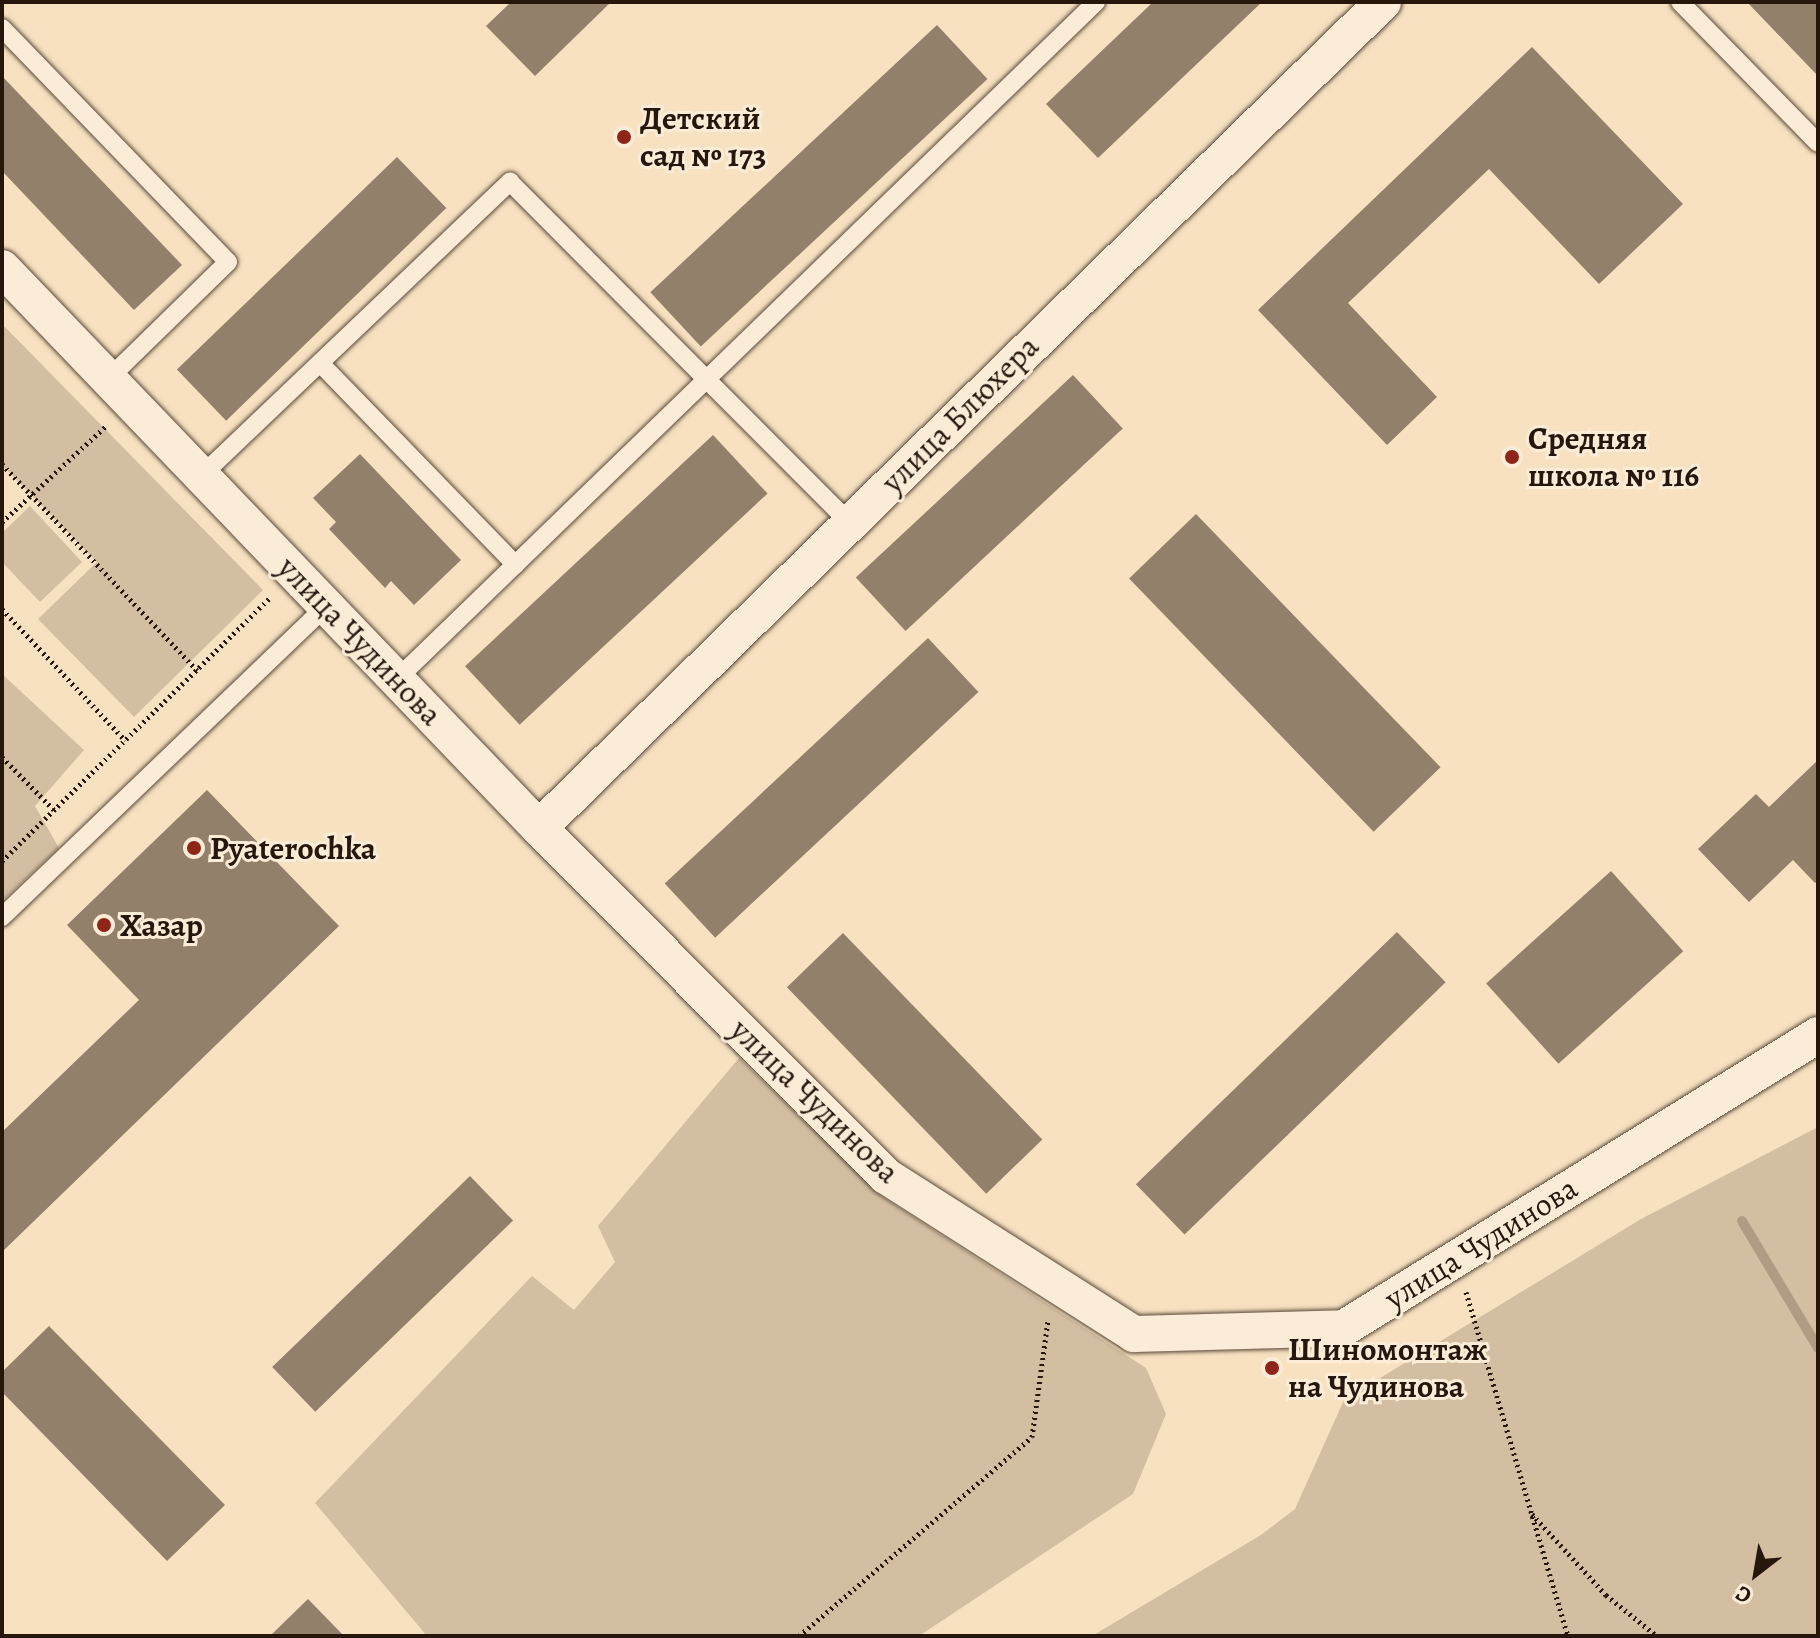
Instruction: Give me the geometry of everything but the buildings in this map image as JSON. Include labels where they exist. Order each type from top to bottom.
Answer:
[{"type":"street","name":"улица Блюхера","points":[[539,828],[1383,2]]},
{"type":"street","name":"улица Чудинова","points":[[2,268],[539,828],[886,1176],[1134,1334],[1344,1328],[1818,1035]]},
{"type":"lane","points":[[397,679],[1096,2]]},
{"type":"lane","points":[[1680,2],[1818,143]]},
{"type":"lane","points":[[2,28],[228,262],[108,379]]},
{"type":"lane","points":[[201,476],[510,182],[850,523]]},
{"type":"lane","points":[[320,363],[516,565]]},
{"type":"lane","points":[[2,917],[326,606]]},
{"type":"path","points":[[2,522],[114,418]]},
{"type":"path","points":[[2,464],[197,670]]},
{"type":"path","points":[[2,860],[279,590]]},
{"type":"path","points":[[2,609],[125,740]]},
{"type":"path","points":[[2,757],[54,810]]},
{"type":"path","points":[[799,1636],[1032,1437],[1053,1283]]},
{"type":"path","points":[[1471,1308],[1568,1636]]},
{"type":"path","points":[[1529,1511],[1606,1595],[1657,1636]]},
{"type":"shaded area","points":[[2,324],[263,590],[134,717],[38,619],[97,562],[2,465]]},
{"type":"shaded area","points":[[30,506],[82,562],[40,602],[2,562],[2,533]]},
{"type":"shaded area","points":[[2,674],[84,750],[35,806],[59,848],[2,901]]},
{"type":"shaded area","points":[[739,1058],[884,1198],[1146,1368],[1166,1414],[1133,1494],[919,1636],[427,1636],[315,1503],[532,1276],[574,1310],[615,1262],[598,1226]]},
{"type":"shaded area","points":[[1818,1127],[1818,1634],[1092,1636],[1261,1535],[1295,1509],[1344,1400],[1641,1219]]},
{"type":"waterway","points":[[1742,1221],[1818,1348]]},
{"type":"place","name":"Детский сад № 173","points":[[624,137]]},
{"type":"place","name":"Средняя школа № 116","points":[[1512,457]]},
{"type":"place","name":"Pyaterochka","points":[[194,848]]},
{"type":"place","name":"Хазар","points":[[104,925]]},
{"type":"place","name":"Шиномонтаж на Чудинова","points":[[1272,1368]]}]
